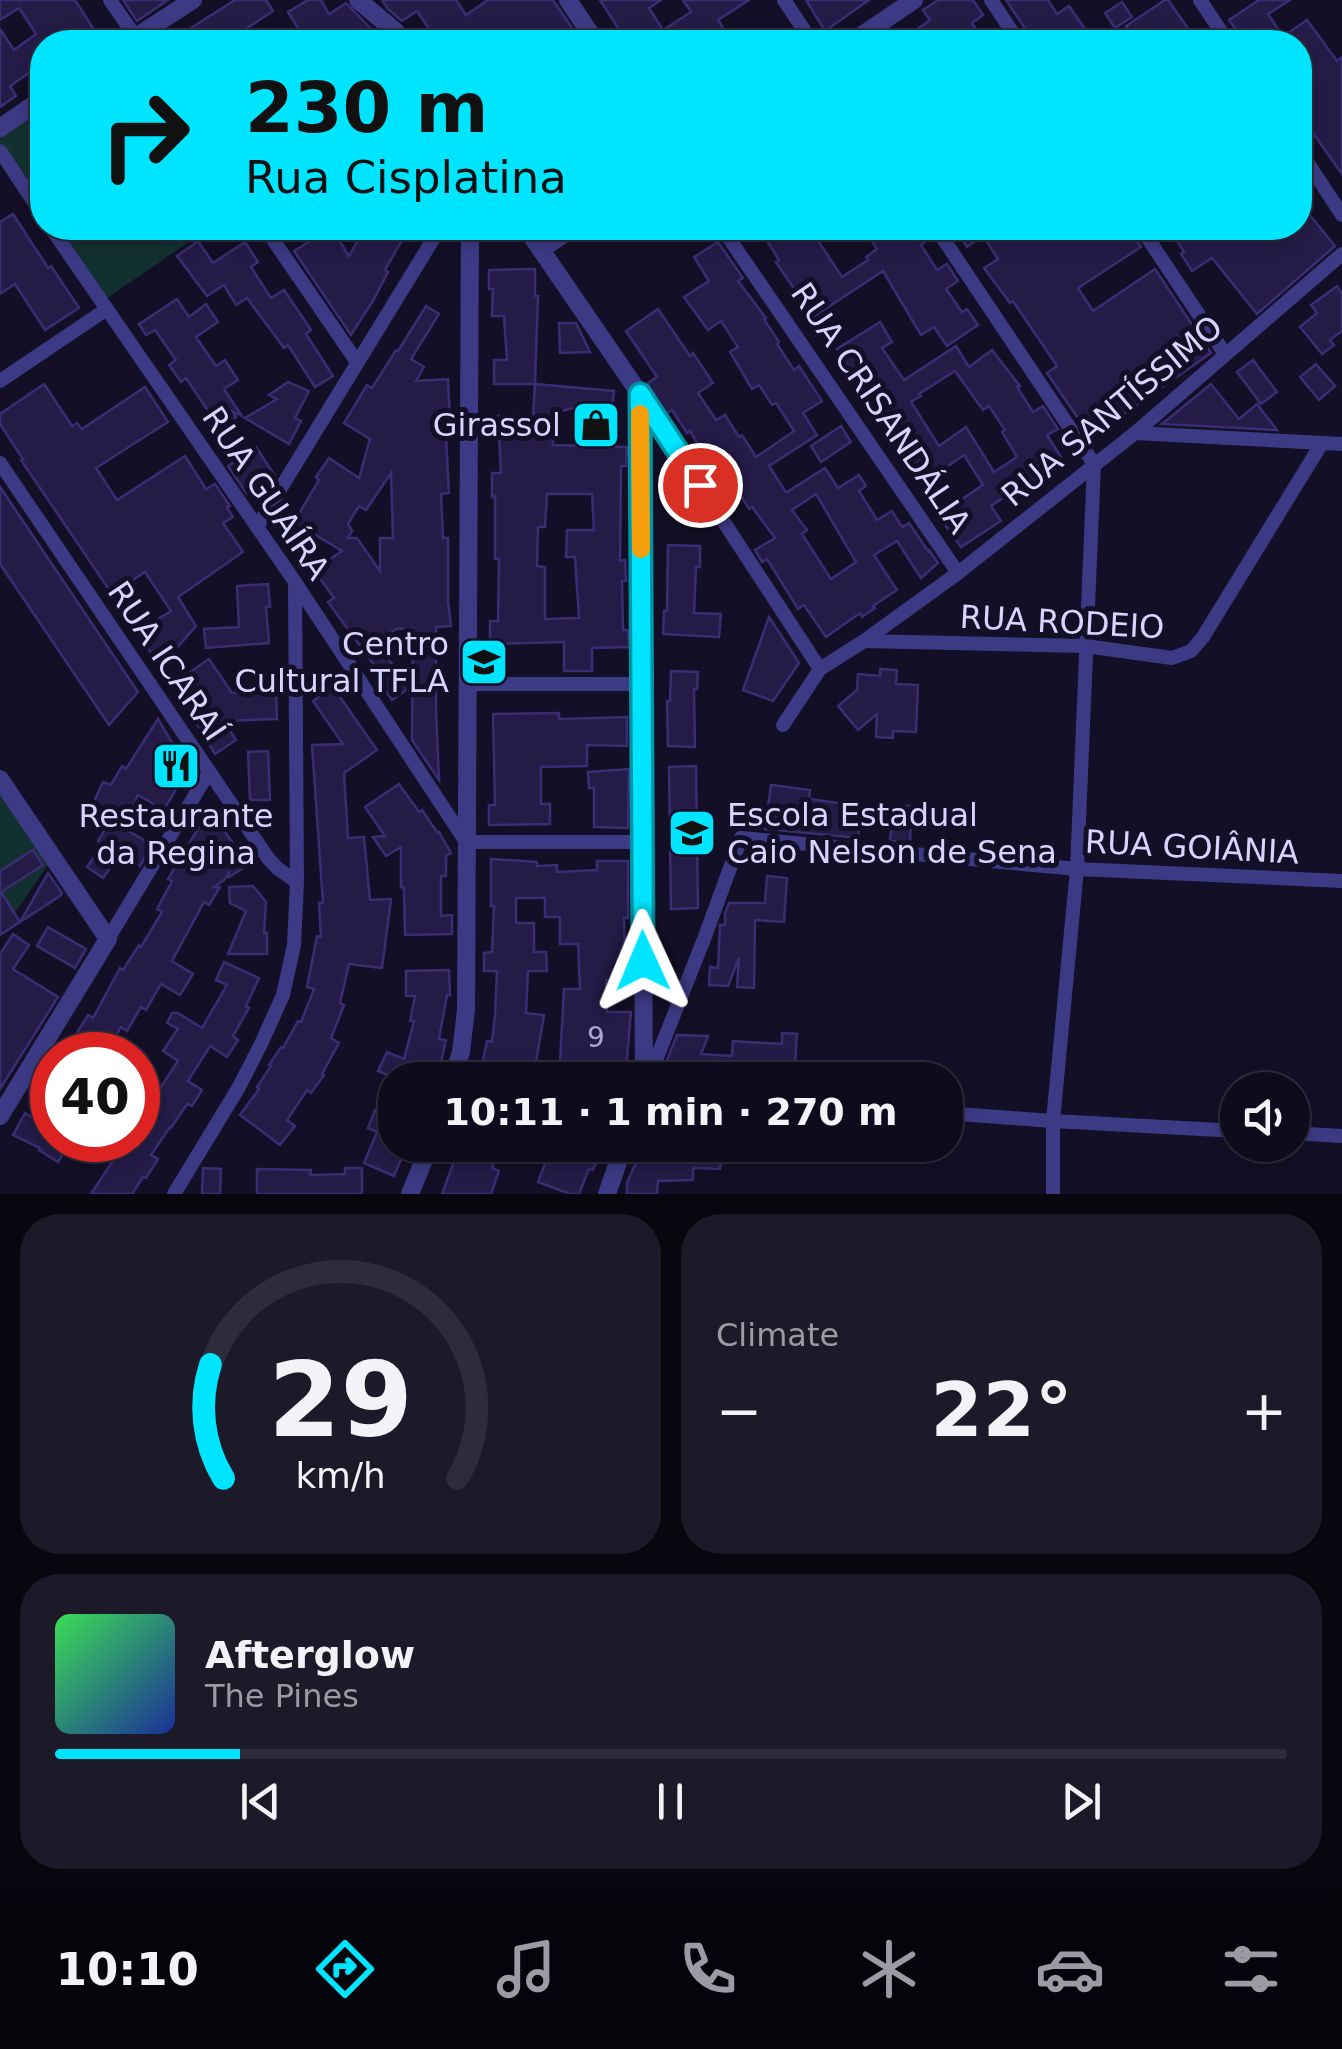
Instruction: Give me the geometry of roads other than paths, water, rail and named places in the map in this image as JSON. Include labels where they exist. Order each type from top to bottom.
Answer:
[{"type":"street","points":[[110,0],[128,30]]},
{"type":"street","points":[[150,30],[192,0]]},
{"type":"street","points":[[358,0],[394,30]]},
{"type":"street","points":[[568,0],[588,30]]},
{"type":"street","points":[[784,0],[804,30]]},
{"type":"street","points":[[870,30],[914,0]]},
{"type":"street","points":[[991,0],[1011,30]]},
{"type":"street","points":[[1200,0],[1220,30]]},
{"type":"street","points":[[0,128],[30,108]]},
{"type":"street","points":[[0,152],[30,196]]},
{"type":"street","points":[[1312,170],[1342,215]]},
{"type":"street","name":"RUA GUAÍRA","points":[[60,240],[466,842]]},
{"type":"street","points":[[273,240],[358,362]]},
{"type":"street","points":[[257,528],[433,240]]},
{"type":"street","points":[[458,1062],[466,1010],[470,240]]},
{"type":"street","points":[[534,240],[820,668],[783,725]]},
{"type":"street","points":[[541,250],[556,240]]},
{"type":"street","name":"RUA CRISANDÁLIA","points":[[730,240],[958,573]]},
{"type":"street","points":[[944,240],[1094,464],[1078,869],[1053,1121],[1053,1194]]},
{"type":"street","points":[[1149,240],[1225,354]]},
{"type":"street","name":"RUA SANTÍSSIMO","points":[[820,668],[864,642],[958,573],[1135,433],[1342,254]]},
{"type":"street","points":[[0,382],[106,309]]},
{"type":"street","points":[[640,394],[646,1062]]},
{"type":"street","points":[[1135,433],[1342,444]]},
{"type":"street","name":"RUA RODEIO","points":[[864,642],[1085,646],[1172,658],[1191,651],[1322,442]]},
{"type":"street","name":"RUA ICARAÍ","points":[[0,463],[268,858],[296,882]]},
{"type":"street","points":[[174,1194],[240,1087],[283,996],[294,945],[294,582]]},
{"type":"street","points":[[467,684],[642,684]]},
{"type":"street","points":[[0,1116],[209,772]]},
{"type":"street","points":[[0,779],[108,939]]},
{"type":"street","name":"RUA GOIÂNIA","points":[[653,1062],[741,838],[1078,869],[1342,881]]},
{"type":"street","points":[[466,842],[642,842]]},
{"type":"street","points":[[963,1114],[1220,1130]]},
{"type":"street","points":[[1310,1135],[1342,1136]]},
{"type":"street","points":[[410,1194],[423,1162]]},
{"type":"street","points":[[607,1194],[618,1162]]},
{"type":"place","name":"Girassol","points":[[596,425]]},
{"type":"place","name":"Centro Cultural TFLA","points":[[484,662]]},
{"type":"place","name":"Restaurante da Regina","points":[[176,766]]},
{"type":"place","name":"Escola Estadual Caio Nelson de Sena","points":[[692,833]]}]
